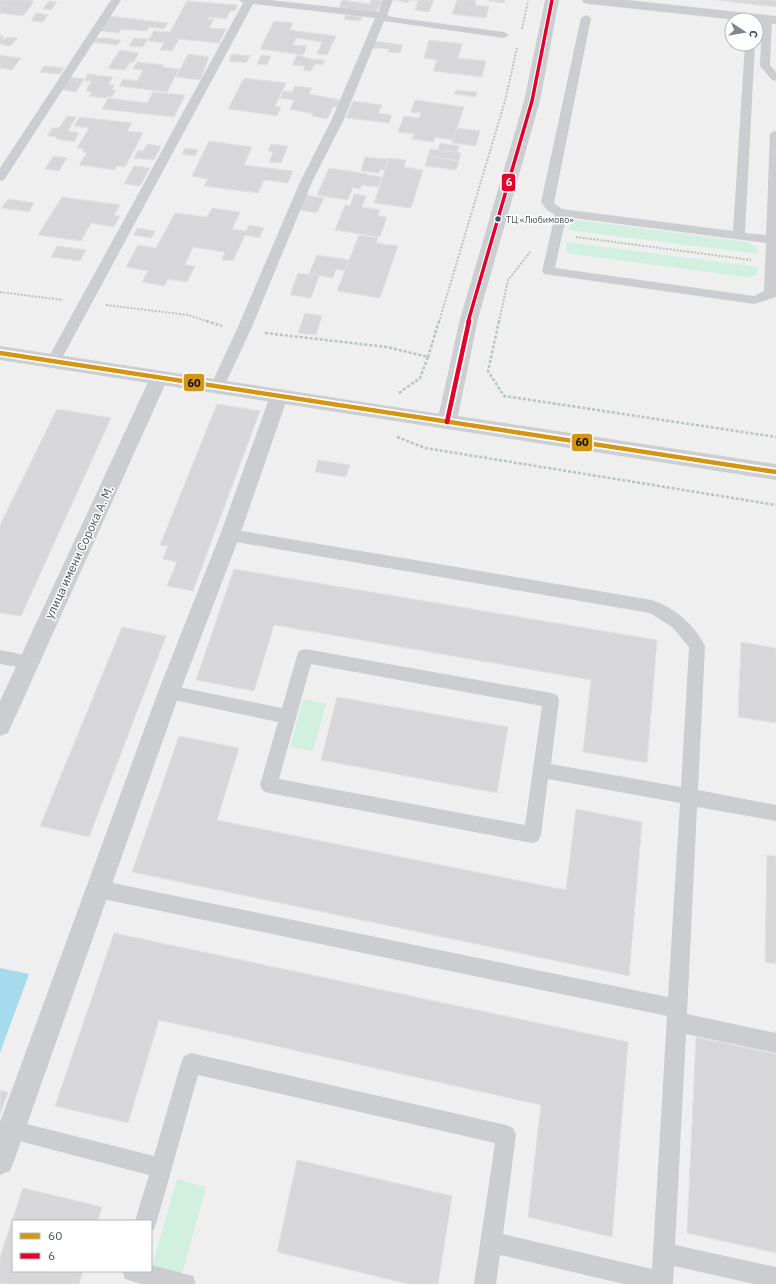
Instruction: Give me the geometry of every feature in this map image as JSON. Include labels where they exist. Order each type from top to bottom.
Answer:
[{"type":"main road","points":[[552,0],[532,101],[470,319],[446,422],[776,472]]},
{"type":"street","points":[[589,0],[724,17]]},
{"type":"street","points":[[0,353],[446,422]]},
{"type":"street","name":"улица имени Сорока А. М.","points":[[0,726],[159,378]]},
{"type":"street","points":[[0,1161],[169,692],[230,535],[279,396]]},
{"type":"lane","points":[[0,177],[116,0]]},
{"type":"lane","points":[[53,362],[248,0],[382,16],[389,20],[504,35]]},
{"type":"lane","points":[[217,387],[244,330],[306,182],[338,119],[388,0]]},
{"type":"lane","points":[[586,18],[547,202],[554,211],[772,240]]},
{"type":"lane","points":[[772,19],[765,66],[776,78]]},
{"type":"lane","points":[[739,236],[750,52]]},
{"type":"lane","points":[[561,213],[548,271],[754,300],[763,298],[773,293],[772,240],[776,134]]},
{"type":"lane","points":[[230,535],[652,607],[669,614],[687,630],[697,646],[678,1015],[662,1283],[491,1242]]},
{"type":"lane","points":[[305,656],[551,700],[532,835],[269,785],[288,717],[305,656]]},
{"type":"lane","points":[[0,657],[29,662]]},
{"type":"lane","points":[[169,692],[288,717]]},
{"type":"lane","points":[[541,770],[776,813]]},
{"type":"lane","points":[[98,889],[678,1015],[776,1043]]},
{"type":"lane","points":[[146,1220],[191,1063],[506,1135],[485,1284]]},
{"type":"lane","points":[[11,1130],[161,1168]]},
{"type":"lane","points":[[663,1253],[776,1278]]},
{"type":"lane","points":[[137,1272],[185,1284]]},
{"type":"path","points":[[521,31],[528,0]]},
{"type":"path","points":[[434,333],[505,101],[518,44]]},
{"type":"path","points":[[575,237],[758,261]]},
{"type":"path","points":[[531,251],[508,280],[493,342],[488,371],[504,396],[776,437]]},
{"type":"path","points":[[398,394],[420,378],[428,357]]},
{"type":"path","points":[[391,435],[425,448],[776,505]]},
{"type":"green space","points":[[578,220],[747,242],[756,247],[758,254],[568,230],[571,222]]},
{"type":"green space","points":[[566,242],[758,267],[756,275],[746,277],[572,254],[566,251]]},
{"type":"green space","points":[[303,699],[326,704],[313,751],[290,747]]},
{"type":"green space","points":[[177,1179],[206,1187],[182,1274],[152,1266]]},
{"type":"water","points":[[0,968],[29,974],[0,1053]]},
{"type":"building","points":[[0,0],[33,0],[31,2],[34,2],[23,16],[0,13]]},
{"type":"building","points":[[342,0],[370,4],[371,0],[383,0],[376,12],[339,8]]},
{"type":"building","points":[[395,0],[409,0],[408,3]]},
{"type":"building","points":[[409,0],[434,0],[429,12],[415,10],[418,1]]},
{"type":"building","points":[[457,0],[476,0],[475,5],[489,7],[486,18],[452,14]]},
{"type":"building","points":[[488,0],[505,0],[504,3]]},
{"type":"building","points":[[716,0],[776,0],[776,7]]},
{"type":"building","points":[[49,1],[57,2],[51,10],[43,9]]},
{"type":"building","points":[[187,1],[238,5],[235,11],[230,11],[226,19],[209,17],[208,19],[214,19],[209,28],[226,29],[219,43],[179,39],[172,51],[160,50],[164,43],[148,41],[154,31],[170,32]]},
{"type":"building","points":[[36,13],[48,15],[43,22],[31,21]]},
{"type":"building","points":[[346,15],[362,17],[360,21],[344,19]]},
{"type":"building","points":[[108,16],[168,23],[164,29],[149,27],[147,31],[121,29],[119,33],[99,31]]},
{"type":"building","points":[[274,21],[293,23],[290,30],[336,36],[327,55],[317,54],[322,42],[296,38],[293,45],[307,46],[303,55],[260,49]]},
{"type":"building","points":[[0,35],[4,36],[2,39],[7,37],[18,38],[10,46],[0,44]]},
{"type":"building","points":[[95,38],[121,40],[117,45],[92,42]]},
{"type":"building","points":[[134,38],[148,39],[143,47],[129,46]]},
{"type":"building","points":[[429,40],[462,44],[458,58],[486,61],[482,77],[433,71],[437,60],[424,58]]},
{"type":"building","points":[[375,41],[403,45],[400,53],[388,52],[389,49],[373,48]]},
{"type":"building","points":[[120,50],[139,53],[133,63],[130,62],[125,70],[108,68]]},
{"type":"building","points":[[188,54],[209,57],[200,80],[176,77]]},
{"type":"building","points":[[232,54],[250,56],[246,63],[229,61]]},
{"type":"building","points":[[0,55],[21,58],[12,70],[0,68]]},
{"type":"building","points":[[261,55],[271,56],[267,65],[257,64]]},
{"type":"building","points":[[297,55],[312,59],[325,60],[323,65],[315,64],[311,71],[303,70],[305,66],[292,65]]},
{"type":"building","points":[[137,62],[164,65],[163,67],[179,69],[167,92],[119,86],[123,79],[137,81],[143,70],[133,69]]},
{"type":"building","points":[[44,66],[64,68],[60,74],[40,72]]},
{"type":"building","points":[[88,74],[113,77],[109,84],[114,85],[112,90],[116,90],[112,97],[108,96],[107,98],[89,96],[92,92],[86,91],[91,81],[84,81]]},
{"type":"building","points":[[70,77],[84,79],[76,92],[62,90]]},
{"type":"building","points":[[244,78],[286,83],[275,106],[281,107],[277,116],[228,109]]},
{"type":"building","points":[[295,86],[312,88],[309,94],[340,100],[337,107],[333,107],[327,119],[312,116],[313,114],[290,109],[294,100],[280,98],[284,91],[292,92]]},
{"type":"building","points":[[456,90],[477,92],[476,97],[454,94]]},
{"type":"building","points":[[153,92],[185,95],[174,117],[102,109],[108,98],[147,103]]},
{"type":"building","points":[[415,100],[464,107],[453,140],[435,137],[433,142],[412,139],[414,134],[398,132],[404,116],[419,118],[421,113],[411,112]]},
{"type":"building","points":[[353,101],[382,105],[378,113],[392,115],[389,123],[346,118]]},
{"type":"building","points":[[67,116],[76,117],[68,131],[79,133],[74,142],[47,136],[52,128],[59,128]]},
{"type":"building","points":[[80,117],[132,123],[127,131],[143,133],[125,167],[117,166],[115,170],[79,165],[87,153],[82,152],[84,149],[77,148],[89,128],[74,126]]},
{"type":"building","points":[[457,128],[480,131],[476,146],[452,143]]},
{"type":"building","points":[[209,141],[252,147],[244,165],[293,171],[288,183],[264,180],[258,193],[204,186],[208,179],[192,176]]},
{"type":"building","points":[[440,143],[459,146],[457,152],[438,150]]},
{"type":"building","points":[[147,144],[161,146],[154,160],[134,158],[138,150],[143,151]]},
{"type":"building","points":[[271,144],[288,146],[281,163],[269,162],[273,152],[268,151]]},
{"type":"building","points":[[185,148],[198,150],[195,156],[182,154]]},
{"type":"building","points":[[430,149],[461,153],[459,161],[428,156]]},
{"type":"building","points":[[53,156],[67,158],[59,171],[45,169]]},
{"type":"building","points":[[428,156],[459,161],[456,170],[425,166]]},
{"type":"building","points":[[365,157],[388,159],[385,170],[380,169],[379,173],[361,171]]},
{"type":"building","points":[[389,158],[406,160],[404,167],[423,170],[411,208],[374,203]]},
{"type":"building","points":[[134,166],[150,168],[140,186],[124,184]]},
{"type":"building","points":[[329,168],[382,177],[378,187],[362,185],[360,189],[353,187],[348,200],[317,195]]},
{"type":"building","points":[[354,194],[366,196],[362,207],[380,210],[378,216],[387,217],[380,237],[335,230],[345,205],[350,206]]},
{"type":"building","points":[[306,195],[324,198],[317,213],[300,210]]},
{"type":"building","points":[[62,197],[120,205],[114,215],[120,216],[114,227],[91,223],[81,241],[38,235]]},
{"type":"building","points":[[8,199],[34,203],[29,212],[2,208]]},
{"type":"building","points":[[212,208],[240,212],[232,229],[246,231],[249,225],[264,228],[259,238],[245,235],[233,261],[222,260],[225,252],[193,247],[185,265],[195,266],[187,282],[168,279],[164,286],[142,282],[148,271],[126,267],[138,245],[156,248],[175,213],[207,217]]},
{"type":"building","points":[[137,228],[155,231],[151,238],[134,235]]},
{"type":"building","points":[[359,235],[378,238],[376,243],[398,246],[380,298],[337,291]]},
{"type":"building","points":[[57,246],[86,250],[80,261],[51,257]]},
{"type":"building","points":[[317,255],[349,260],[345,271],[336,269],[333,278],[309,274]]},
{"type":"building","points":[[298,273],[319,276],[311,298],[290,295]]},
{"type":"building","points":[[305,313],[322,316],[316,335],[298,333]]},
{"type":"building","points":[[217,404],[260,411],[193,591],[167,586],[177,562],[163,559],[168,546],[160,545]]},
{"type":"building","points":[[57,409],[111,418],[21,616],[0,613],[0,525]]},
{"type":"building","points":[[318,460],[350,465],[346,477],[315,472]]},
{"type":"building","points":[[234,569],[657,640],[647,763],[583,752],[591,680],[274,625],[254,691],[196,680]]},
{"type":"building","points":[[122,627],[166,636],[89,837],[40,826]]},
{"type":"building","points":[[741,642],[776,648],[776,723],[738,717]]},
{"type":"building","points":[[337,697],[508,727],[497,793],[321,760]]},
{"type":"building","points":[[179,736],[239,748],[217,820],[566,890],[576,809],[642,822],[629,976],[132,872]]},
{"type":"building","points":[[767,855],[776,856],[776,964],[765,962]]},
{"type":"building","points":[[114,933],[628,1042],[612,1237],[528,1217],[541,1105],[159,1020],[128,1123],[55,1106]]},
{"type":"building","points":[[696,1037],[776,1054],[776,1253],[687,1233]]},
{"type":"building","points":[[0,1090],[8,1092],[0,1115]]},
{"type":"building","points":[[297,1160],[452,1196],[438,1284],[408,1284],[277,1252]]},
{"type":"building","points":[[23,1188],[102,1207],[98,1220],[12,1220]]},
{"type":"building","points":[[12,1221],[12,1272],[83,1272],[79,1284],[0,1284],[0,1257]]},
{"type":"transit line","name":"6","points":[[447,422],[469,319],[532,101],[552,0]]},
{"type":"transit line","name":"60","points":[[0,353],[776,472]]},
{"type":"place","name":"ТЦ «Любимово»","points":[[498,219]]}]
